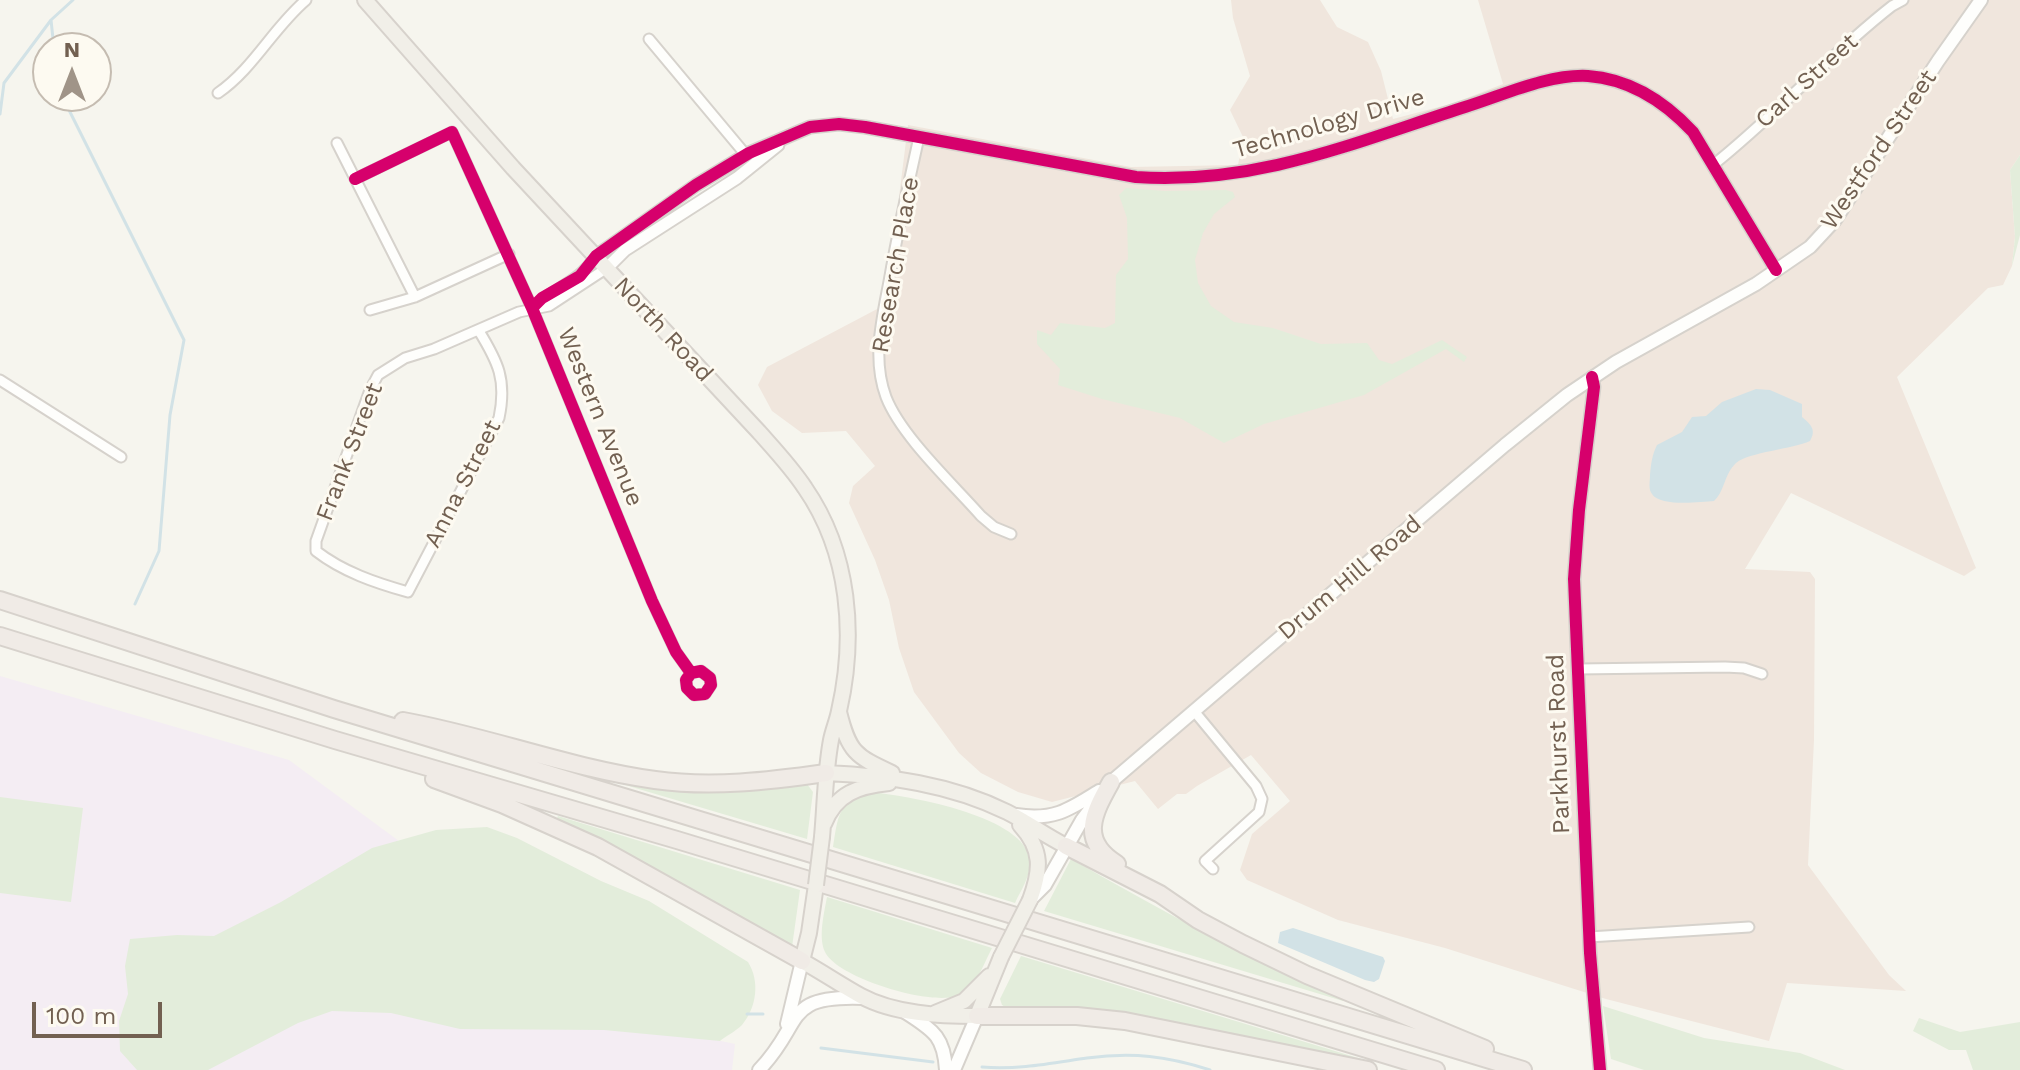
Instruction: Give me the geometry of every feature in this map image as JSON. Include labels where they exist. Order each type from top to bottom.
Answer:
[{"type":"highway","points":[[0,600],[334,709],[1523,1070]]},
{"type":"highway","points":[[0,636],[335,740],[677,840],[1436,1070]]},
{"type":"highway","points":[[334,709],[435,726],[653,779],[766,782],[826,773]]},
{"type":"highway","points":[[335,740],[502,804],[598,847],[802,961]]},
{"type":"highway","points":[[1111,782],[1094,813],[1092,828],[1095,842],[1103,855],[1144,885],[1198,920],[1307,975],[1537,1070]]},
{"type":"highway","points":[[1066,846],[1144,885]]},
{"type":"highway","points":[[977,1016],[1077,1016],[1125,1021],[1368,1070]]},
{"type":"main road","name":"North Road","points":[[365,0],[476,127],[759,432],[797,476],[820,514],[839,561],[847,601],[847,649],[839,712],[831,738],[826,773],[823,833]]},
{"type":"main road","name":"Westford Street","points":[[1592,377],[1810,247],[1835,220],[1981,0]]},
{"type":"main road","name":"Drum Hill Road","points":[[1009,813],[1038,817],[1059,815],[1111,782],[1592,377]]},
{"type":"main road","name":"North Road","points":[[839,712],[854,753],[909,781]]},
{"type":"main road","points":[[826,773],[876,775],[954,791],[1009,813],[1066,846]]},
{"type":"main road","points":[[786,1033],[814,900],[823,833],[834,806],[848,792],[868,785],[909,781]]},
{"type":"main road","name":"Drum Hill Road","points":[[1030,900],[1045,885],[1066,846],[1111,782]]},
{"type":"main road","points":[[954,1070],[1038,877],[1038,853],[1029,835],[1009,813]]},
{"type":"main road","points":[[802,961],[863,998]]},
{"type":"main road","points":[[932,1014],[973,995],[998,964]]},
{"type":"main road","points":[[759,1070],[771,1058],[796,1017],[812,1002],[835,997],[863,998],[932,1014],[977,1016]]},
{"type":"main road","points":[[899,1008],[936,1034],[945,1053],[946,1070]]},
{"type":"street","points":[[218,93],[236,81],[306,0]]},
{"type":"street","name":"Carl Street","points":[[1713,165],[1735,148],[1834,53],[1903,0]]},
{"type":"street","points":[[649,39],[746,155]]},
{"type":"street","name":"Technology Drive","points":[[596,256],[696,185],[746,155],[810,127],[839,124],[1136,177],[1174,179],[1255,171],[1333,150],[1547,81],[1588,76],[1629,86],[1661,102],[1693,132],[1776,270]]},
{"type":"street","name":"Western Avenue","points":[[355,179],[452,132],[509,254],[652,601],[676,652],[691,673]]},
{"type":"street","name":"Technology Drive","points":[[607,268],[625,250],[737,178],[792,135]]},
{"type":"street","name":"Research Place","points":[[919,137],[879,340],[881,380],[887,399],[902,425],[981,516],[994,527],[1011,534]]},
{"type":"street","points":[[337,143],[415,297]]},
{"type":"street","points":[[370,310],[415,297],[509,254]]},
{"type":"street","name":"Frank Street","points":[[532,308],[542,298],[580,276],[596,256]]},
{"type":"street","name":"Frank Street","points":[[408,592],[375,583],[329,561],[316,551],[324,516],[378,375],[405,358],[532,308],[549,306],[607,268]]},
{"type":"street","name":"Anna Street","points":[[408,592],[499,418],[504,396],[499,365],[479,331]]},
{"type":"street","name":"Parkhurst Road","points":[[1592,377],[1594,387],[1575,557],[1589,937],[1600,1070]]},
{"type":"street","points":[[0,380],[121,457]]},
{"type":"street","points":[[1567,395],[1577,393],[1585,396],[1591,416]]},
{"type":"street","points":[[1578,669],[1725,667],[1744,668],[1762,674]]},
{"type":"street","points":[[1194,711],[1258,789],[1262,799],[1259,812],[1205,861],[1213,869]]},
{"type":"street","points":[[1589,937],[1749,927]]},
{"type":"shaded area","points":[[1231,0],[1320,0],[1337,27],[1368,42],[1381,71],[1393,119],[1454,103],[1503,84],[1478,0],[2020,0],[2020,155],[2010,170],[2015,237],[2012,266],[2003,285],[1988,288],[1897,377],[1976,568],[1964,576],[1791,493],[1745,569],[1810,572],[1815,579],[1814,740],[1808,865],[1889,975],[1906,991],[1787,983],[1769,1041],[1606,999],[1445,948],[1338,920],[1247,880],[1240,870],[1252,834],[1290,801],[1251,755],[1186,794],[1177,794],[1158,809],[1135,781],[1052,802],[1018,792],[981,773],[959,753],[914,692],[899,648],[889,600],[849,503],[853,486],[875,466],[846,431],[802,433],[772,411],[758,385],[767,367],[879,308],[897,213],[908,125],[1131,167],[1238,165],[1243,137],[1230,110],[1250,76],[1233,18]]},
{"type":"shaded area","points":[[1756,389],[1770,390],[1802,404],[1802,417],[1813,430],[1810,441],[1742,459],[1729,472],[1714,501],[1690,503],[1656,498],[1650,488],[1650,471],[1657,445],[1682,432],[1692,417],[1706,416],[1722,402]]},
{"type":"shaded area","points":[[0,676],[289,760],[650,1026],[735,1044],[732,1070],[0,1070]]},
{"type":"shaded area","points":[[1293,928],[1383,957],[1385,961],[1379,979],[1374,982],[1365,980],[1278,943],[1280,932]]},
{"type":"green space","points":[[2020,155],[2020,235],[2012,266],[2015,237],[2010,170]]},
{"type":"green space","points":[[1126,188],[1233,192],[1235,197],[1214,214],[1203,233],[1195,260],[1198,283],[1211,306],[1234,322],[1273,328],[1321,344],[1367,343],[1379,360],[1392,364],[1442,340],[1467,357],[1464,362],[1446,349],[1364,395],[1264,424],[1224,443],[1180,418],[1058,385],[1060,369],[1037,344],[1037,330],[1051,335],[1060,323],[1105,328],[1115,323],[1116,275],[1128,259],[1127,218],[1119,195]]},
{"type":"green space","points":[[521,754],[722,790],[807,784],[813,792],[807,839]]},
{"type":"green space","points":[[869,792],[959,810],[1005,829],[1021,842],[1030,862],[1024,886],[1015,903],[833,847],[841,812],[858,796]]},
{"type":"green space","points":[[0,797],[83,808],[71,902],[0,893]]},
{"type":"green space","points":[[558,816],[800,890],[792,947],[628,855],[556,820]]},
{"type":"green space","points":[[487,827],[517,838],[601,881],[649,901],[748,962],[754,977],[755,994],[751,1010],[742,1025],[720,1041],[604,1030],[460,1029],[391,1013],[332,1011],[298,1023],[208,1070],[137,1070],[120,1051],[119,1021],[128,994],[125,966],[130,939],[214,936],[281,902],[372,848],[436,830]]},
{"type":"green space","points":[[1071,859],[1205,933],[1344,998],[1343,1001],[1044,911]]},
{"type":"green space","points":[[827,897],[992,948],[976,979],[962,994],[949,998],[932,997],[889,988],[848,972],[825,952],[822,933]]},
{"type":"green space","points":[[1021,956],[1368,1061],[1090,1010],[1007,1008],[1000,999]]},
{"type":"green space","points":[[1603,1006],[1704,1038],[1800,1053],[1845,1070],[1644,1070],[1611,1059]]},
{"type":"green space","points":[[1919,1018],[1960,1032],[2020,1022],[2020,1070],[1973,1070],[1966,1050],[1949,1050],[1913,1031]]},
{"type":"waterway","points":[[0,114],[4,83],[51,20],[73,0]]},
{"type":"waterway","points":[[51,20],[52,32]]},
{"type":"waterway","points":[[70,112],[184,340],[170,415],[159,551],[135,604]]},
{"type":"waterway","points":[[747,1014],[763,1014]]},
{"type":"waterway","points":[[821,1048],[933,1062]]},
{"type":"waterway","points":[[982,1067],[1022,1067],[1135,1055],[1164,1058],[1210,1070]]},
{"type":"cycle path","points":[[532,308],[542,298],[580,276],[596,256],[696,185],[749,153],[810,127],[839,124],[865,127],[1136,177],[1180,178],[1263,168],[1304,158],[1526,86],[1573,76],[1603,78],[1632,87],[1659,102],[1682,121],[1693,132],[1776,270]]},
{"type":"cycle path","points":[[355,179],[452,132],[532,308],[652,601],[676,652],[691,673],[686,680],[687,688],[694,695],[705,694],[711,685],[710,678],[701,671],[691,673]]},
{"type":"cycle path","points":[[1592,377],[1594,387],[1574,579],[1590,953],[1600,1070]]}]
